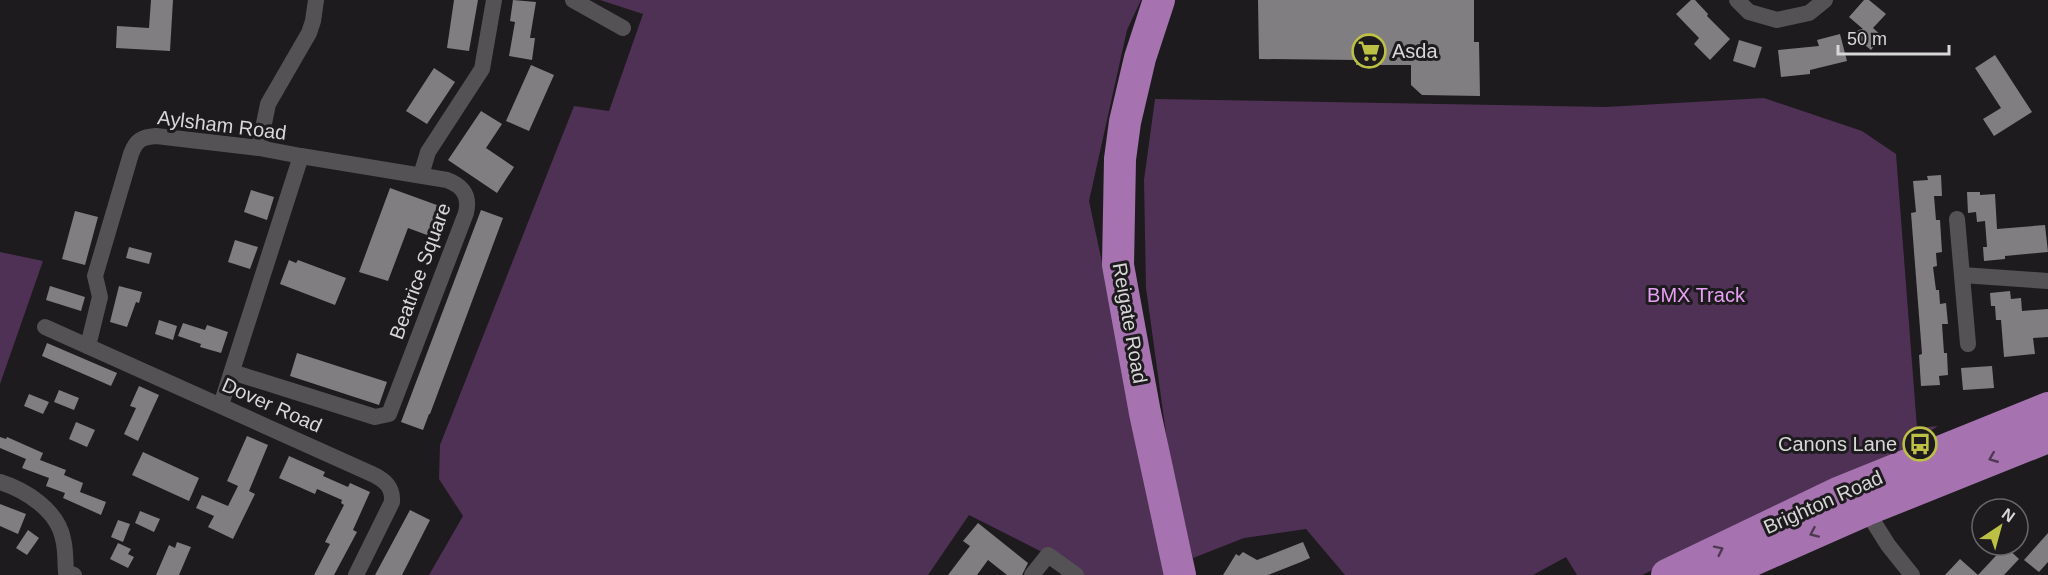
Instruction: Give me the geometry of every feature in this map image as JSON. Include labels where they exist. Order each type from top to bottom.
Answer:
[{"type":"highway","name":"Reigate Road","points":[[1159,0],[1140,58],[1125,122],[1120,159],[1118,265],[1145,413],[1179,574]]},
{"type":"highway","name":"Brighton Road","points":[[1719,575],[1861,499],[2048,408]]},
{"type":"highway","name":"Brighton Road","points":[[1667,575],[1840,492],[1861,499],[2048,436]]},
{"type":"street","points":[[259,148],[268,104],[309,33],[316,0]]},
{"type":"street","points":[[421,175],[428,152],[482,69],[494,0]]},
{"type":"street","points":[[573,0],[623,28]]},
{"type":"street","points":[[1737,0],[1749,12],[1777,20],[1809,13],[1825,0]]},
{"type":"street","name":"Aylsham Road","points":[[88,346],[100,297],[96,276],[131,154],[138,140],[156,136],[259,148],[301,156]]},
{"type":"street","points":[[221,405],[301,156]]},
{"type":"street","name":"Beatrice Square","points":[[232,372],[375,417],[389,414],[468,207],[465,193],[455,183],[421,175],[301,156]]},
{"type":"street","points":[[1957,219],[1968,344]]},
{"type":"street","points":[[1962,275],[2048,281]]},
{"type":"street","name":"Dover Road","points":[[45,327],[387,482],[392,502],[356,575]]},
{"type":"street","points":[[0,482],[24,492],[53,518],[63,538],[68,574]]},
{"type":"street","points":[[1861,499],[1888,545],[1912,575]]},
{"type":"street","points":[[1032,575],[1048,555],[1076,575]]},
{"type":"green space","points":[[600,0],[1141,0],[1127,30],[1089,201],[1167,570],[1165,575],[1076,575],[1048,555],[969,515],[928,575],[429,575],[463,516],[439,479],[440,445],[574,106],[609,111],[643,14]]},
{"type":"green space","name":"BMX Track","points":[[1764,98],[1862,131],[1896,154],[1917,428],[1938,426],[1888,459],[1642,575],[1577,575],[1566,557],[1533,575],[1345,575],[1306,529],[1244,538],[1193,558],[1169,455],[1146,288],[1144,180],[1155,99],[1606,107]]},
{"type":"green space","points":[[0,252],[43,261],[0,384]]},
{"type":"building","points":[[151,0],[173,0],[170,51],[116,48],[117,26],[149,28]]},
{"type":"building","points":[[454,0],[478,0],[469,51],[447,48]]},
{"type":"building","points":[[513,0],[536,2],[530,38],[535,38],[532,60],[509,56],[515,22],[510,21]]},
{"type":"building","name":"Asda","points":[[1258,0],[1474,0],[1474,42],[1479,42],[1480,96],[1422,95],[1411,85],[1411,65],[1356,65],[1356,60],[1259,59]]},
{"type":"building","points":[[1691,0],[1695,0],[1730,39],[1710,60],[1694,44],[1699,38],[1676,14]]},
{"type":"building","points":[[1864,0],[1869,0],[1886,14],[1873,28],[1882,36],[1871,50],[1849,32],[1863,29],[1849,17]]},
{"type":"building","points":[[1840,34],[1847,61],[1810,70],[1810,74],[1781,77],[1778,50],[1819,46],[1817,40]]},
{"type":"building","points":[[1739,40],[1762,47],[1755,68],[1733,61]]},
{"type":"building","points":[[1995,55],[2032,112],[1994,136],[1983,119],[2001,108],[1975,68]]},
{"type":"building","points":[[531,65],[554,75],[529,131],[506,121]]},
{"type":"building","points":[[434,68],[455,82],[427,124],[406,111]]},
{"type":"building","points":[[481,111],[502,124],[486,148],[514,167],[497,193],[448,160]]},
{"type":"building","points":[[1941,175],[1942,196],[1934,196],[1936,220],[1940,220],[1942,252],[1936,253],[1937,266],[1933,267],[1940,304],[1946,303],[1948,324],[1942,324],[1948,375],[1939,376],[1940,385],[1921,386],[1919,355],[1922,354],[1911,213],[1916,212],[1913,181],[1928,180],[1927,176]]},
{"type":"building","points":[[390,188],[445,208],[435,238],[408,228],[388,281],[359,272]]},
{"type":"building","points":[[251,190],[274,197],[267,220],[244,212]]},
{"type":"building","points":[[1967,192],[1980,192],[1980,195],[1995,194],[1997,229],[2045,225],[2048,252],[2005,256],[2005,259],[1984,261],[1983,247],[1987,247],[1985,221],[1977,222],[1976,212],[1968,213]]},
{"type":"building","points":[[481,210],[503,218],[423,430],[401,422]]},
{"type":"building","points":[[75,211],[98,217],[85,265],[62,259]]},
{"type":"building","points":[[235,240],[258,247],[250,269],[228,262]]},
{"type":"building","points":[[129,247],[152,253],[149,264],[126,258]]},
{"type":"building","points":[[289,260],[296,263],[298,260],[346,278],[335,305],[280,284]]},
{"type":"building","points":[[50,286],[85,297],[81,311],[46,300]]},
{"type":"building","points":[[119,286],[142,292],[127,327],[110,322]]},
{"type":"building","points":[[2010,291],[2011,299],[2021,298],[2022,311],[2048,309],[2048,337],[2033,338],[2035,354],[2004,357],[2001,320],[1996,320],[1995,306],[1991,306],[1990,293]]},
{"type":"building","points":[[159,320],[177,326],[173,340],[155,334]]},
{"type":"building","points":[[183,323],[205,330],[207,325],[228,332],[221,353],[200,347],[201,344],[178,336]]},
{"type":"building","points":[[47,343],[117,373],[111,386],[42,356]]},
{"type":"building","points":[[297,353],[387,382],[379,405],[290,376]]},
{"type":"building","points":[[1992,366],[1994,388],[1963,390],[1961,368]]},
{"type":"building","points":[[139,386],[159,395],[138,441],[124,434],[136,408],[130,406]]},
{"type":"building","points":[[59,390],[79,398],[74,410],[54,402]]},
{"type":"building","points":[[29,394],[49,402],[43,414],[24,406]]},
{"type":"building","points":[[76,422],[95,430],[87,447],[69,439]]},
{"type":"building","points":[[247,436],[268,445],[249,491],[255,494],[233,539],[208,527],[214,516],[196,508],[202,495],[228,506],[238,486],[227,481]]},
{"type":"building","points":[[0,437],[6,439],[7,437],[43,453],[40,460],[66,470],[64,475],[83,483],[80,492],[106,502],[101,515],[63,498],[65,493],[46,486],[49,478],[22,468],[26,459],[0,448]]},
{"type":"building","points":[[143,452],[199,478],[189,501],[132,475]]},
{"type":"building","points":[[289,456],[325,472],[323,476],[348,487],[350,483],[370,492],[353,530],[357,532],[334,575],[314,575],[330,544],[325,542],[344,505],[341,503],[342,500],[317,489],[315,494],[279,478]]},
{"type":"building","points":[[0,504],[26,514],[18,534],[0,526]]},
{"type":"building","points":[[410,510],[430,520],[402,575],[375,575]]},
{"type":"building","points":[[140,511],[160,519],[154,532],[135,523]]},
{"type":"building","points":[[118,520],[130,524],[123,542],[111,537]]},
{"type":"building","points":[[978,523],[1028,563],[1022,575],[1007,575],[988,560],[977,575],[948,575],[970,546],[963,541]]},
{"type":"building","points":[[28,530],[39,538],[27,555],[16,548]]},
{"type":"building","points":[[2048,533],[2048,562],[2039,572],[2024,560],[2030,557],[2030,553]]},
{"type":"building","points":[[177,542],[191,547],[179,575],[156,575],[169,545],[175,548]]},
{"type":"building","points":[[1303,542],[1310,558],[1301,562],[1268,575],[1223,575],[1236,554],[1239,556],[1243,552],[1257,560]]},
{"type":"building","points":[[118,543],[131,549],[128,554],[134,557],[128,568],[110,559]]},
{"type":"building","points":[[1995,557],[2017,557],[2019,559],[2004,575],[1978,575]]},
{"type":"building","points":[[1960,559],[1978,575],[1945,575]]},
{"type":"place","name":"Asda","points":[[1369,51]]},
{"type":"place","name":"Canons Lane","points":[[1920,444]]}]
